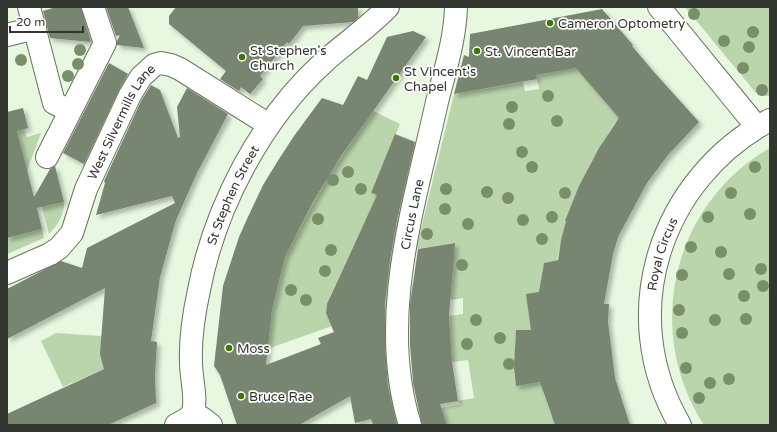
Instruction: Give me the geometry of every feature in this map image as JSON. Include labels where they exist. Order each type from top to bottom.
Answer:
[{"type":"street","points":[[30,7],[35,28],[42,83],[54,103],[70,111]]},
{"type":"street","points":[[47,157],[105,43],[93,7]]},
{"type":"street","name":"St Stephen Street","points":[[202,419],[195,403],[191,370],[191,350],[199,289],[213,234],[237,178],[269,125],[294,94],[324,62],[367,28],[388,7]]},
{"type":"street","name":"Circus Lane","points":[[410,425],[404,400],[399,365],[398,317],[401,270],[404,248],[418,184],[429,143],[443,77],[452,47],[456,7]]},
{"type":"street","points":[[660,7],[764,123]]},
{"type":"street","points":[[7,35],[35,28]]},
{"type":"street","name":"West Silvermills Lane","points":[[7,273],[50,254],[59,248],[72,234],[86,189],[130,95],[141,76],[154,64],[161,63],[180,69],[269,125]]},
{"type":"street","name":"Royal Circus","points":[[680,425],[663,388],[654,356],[650,321],[653,280],[657,263],[669,226],[686,194],[698,178],[723,152],[740,138],[764,123]]},
{"type":"street","points":[[176,425],[187,419],[202,419]]},
{"type":"green space","points":[[685,7],[770,7],[770,96],[763,96],[756,93]]},
{"type":"green space","points":[[576,67],[614,112],[630,121],[615,123],[604,140],[578,189],[566,222],[557,260],[544,263],[541,281],[541,332],[516,331],[515,351],[522,369],[514,371],[516,385],[542,382],[544,394],[552,417],[556,417],[559,425],[447,425],[441,408],[460,404],[458,401],[474,398],[468,360],[452,362],[449,316],[463,314],[463,298],[450,300],[454,243],[416,249],[454,94],[523,82],[525,91],[539,89],[537,79],[532,80],[532,76]]},
{"type":"green space","points":[[365,107],[400,124],[371,193],[377,195],[371,223],[365,221],[330,297],[345,306],[327,305],[326,313],[332,326],[267,349],[272,310],[285,257],[331,172],[367,119]]},
{"type":"green space","points":[[24,129],[27,137],[41,133],[27,171],[17,131]]},
{"type":"green space","points":[[770,148],[770,425],[704,425],[685,388],[675,350],[672,311],[677,272],[690,235],[710,202],[737,172]]},
{"type":"green space","points":[[64,202],[60,220],[49,234],[41,203],[47,206]]},
{"type":"green space","points":[[42,229],[44,238],[7,254],[7,238]]},
{"type":"green space","points":[[56,333],[102,336],[108,367],[63,387],[41,341]]},
{"type":"building","points":[[56,7],[81,7],[91,42],[50,38],[43,11]]},
{"type":"building","points":[[106,7],[128,7],[144,48],[117,45],[120,35],[116,36]]},
{"type":"building","name":"St Stephen's Church","points":[[176,7],[358,7],[358,18],[353,22],[303,26],[289,44],[287,42],[260,76],[263,79],[250,94],[241,87],[239,91],[220,79],[226,71],[169,24],[169,16]]},
{"type":"building","points":[[602,9],[654,72],[699,122],[668,155],[647,183],[618,237],[613,254],[604,304],[609,304],[608,322],[615,378],[630,425],[555,425],[540,382],[516,386],[514,368],[516,330],[531,330],[526,294],[539,292],[544,263],[558,260],[565,221],[579,186],[599,148],[619,118],[576,68],[536,75],[537,79],[454,94],[464,55],[469,57],[470,34]]},
{"type":"building","points":[[413,31],[426,37],[341,156],[313,202],[285,257],[272,310],[266,365],[321,344],[318,338],[334,332],[326,313],[327,304],[377,195],[371,193],[395,134],[415,142],[397,220],[385,303],[385,346],[388,386],[397,425],[373,425],[371,419],[355,423],[350,396],[299,425],[237,425],[220,375],[214,366],[223,286],[239,237],[247,219],[263,185],[279,159],[322,98],[343,105],[358,76],[367,80],[387,37]]},
{"type":"building","points":[[109,63],[128,74],[84,164],[63,153]]},
{"type":"building","points":[[151,85],[160,90],[178,138],[180,137],[177,107],[187,88],[228,114],[197,173],[176,220],[160,277],[151,341],[157,342],[155,376],[156,403],[108,425],[7,425],[7,414],[104,369],[100,354],[105,288],[7,339],[7,289],[61,261],[82,268],[87,248],[175,203],[172,196],[96,215],[105,183],[104,181],[141,101]]},
{"type":"building","points":[[23,108],[28,128],[17,131],[34,197],[50,169],[55,166],[64,202],[37,208],[42,229],[7,238],[7,112]]},
{"type":"building","points":[[455,243],[449,316],[452,362],[458,401],[440,404],[447,425],[422,425],[413,383],[410,344],[410,304],[418,249]]},
{"type":"place","name":"Cameron Optometry","points":[[550,23]]},
{"type":"place","name":"St. Vincent Bar","points":[[477,51]]},
{"type":"place","name":"St Stephen's Church","points":[[242,57]]},
{"type":"place","name":"St Vincent's Chapel","points":[[396,78]]},
{"type":"place","name":"Moss","points":[[229,348]]},
{"type":"place","name":"Bruce Rae","points":[[241,396]]}]
